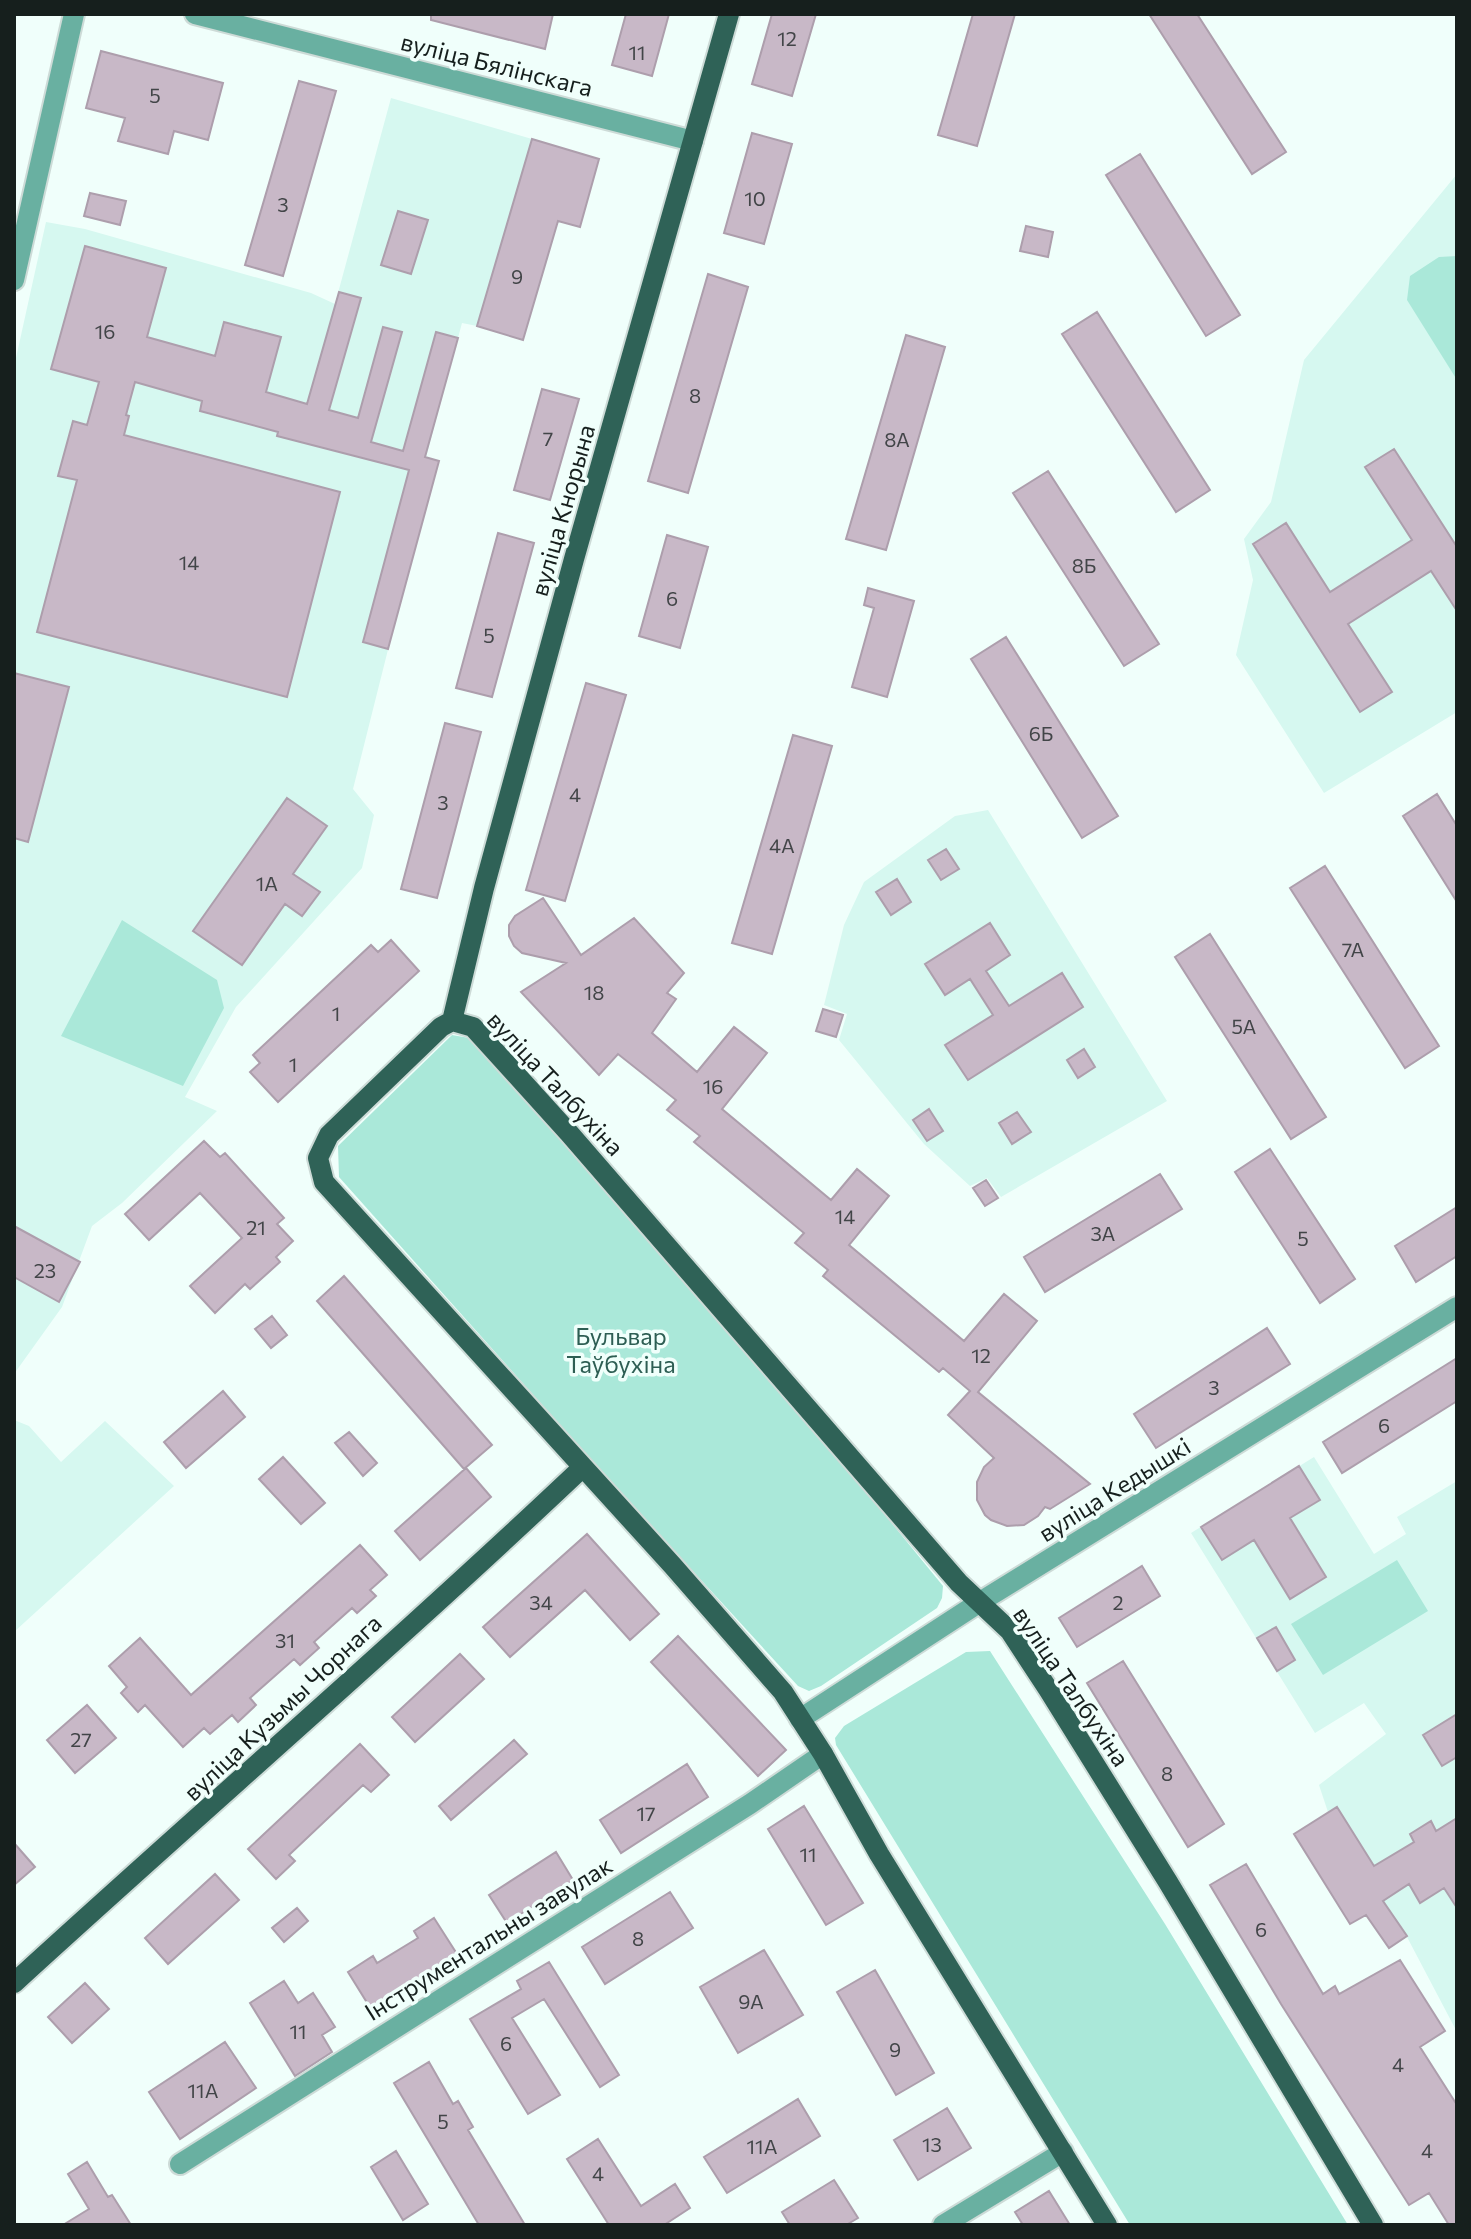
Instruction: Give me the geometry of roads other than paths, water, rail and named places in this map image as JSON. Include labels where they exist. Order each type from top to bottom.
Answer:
[{"type":"main road","name":"вуліца Кнорына","points":[[452,1021],[484,888],[729,14]]},
{"type":"main road","name":"вуліца Талбухіна","points":[[1107,2225],[783,1692],[320,1175],[318,1158],[329,1135],[429,1037],[452,1021],[473,1027],[959,1583],[1010,1631],[1168,1882],[1373,2225]]},
{"type":"main road","name":"вуліца Кузьмы Чорнага","points":[[14,1983],[583,1467]]},
{"type":"street","points":[[14,280],[74,14]]},
{"type":"street","name":"вуліца Бялінскага","points":[[195,14],[693,141]]},
{"type":"street","name":"вуліца Кедышкі","points":[[800,1719],[980,1602],[1457,1307]]},
{"type":"street","name":"Інструментальны завулак","points":[[180,2164],[750,1804],[823,1754]]},
{"type":"street","points":[[943,2225],[1063,2152]]},
{"type":"park label","name":"Бульвар Таўбухіна","points":[[621,1349]]}]
